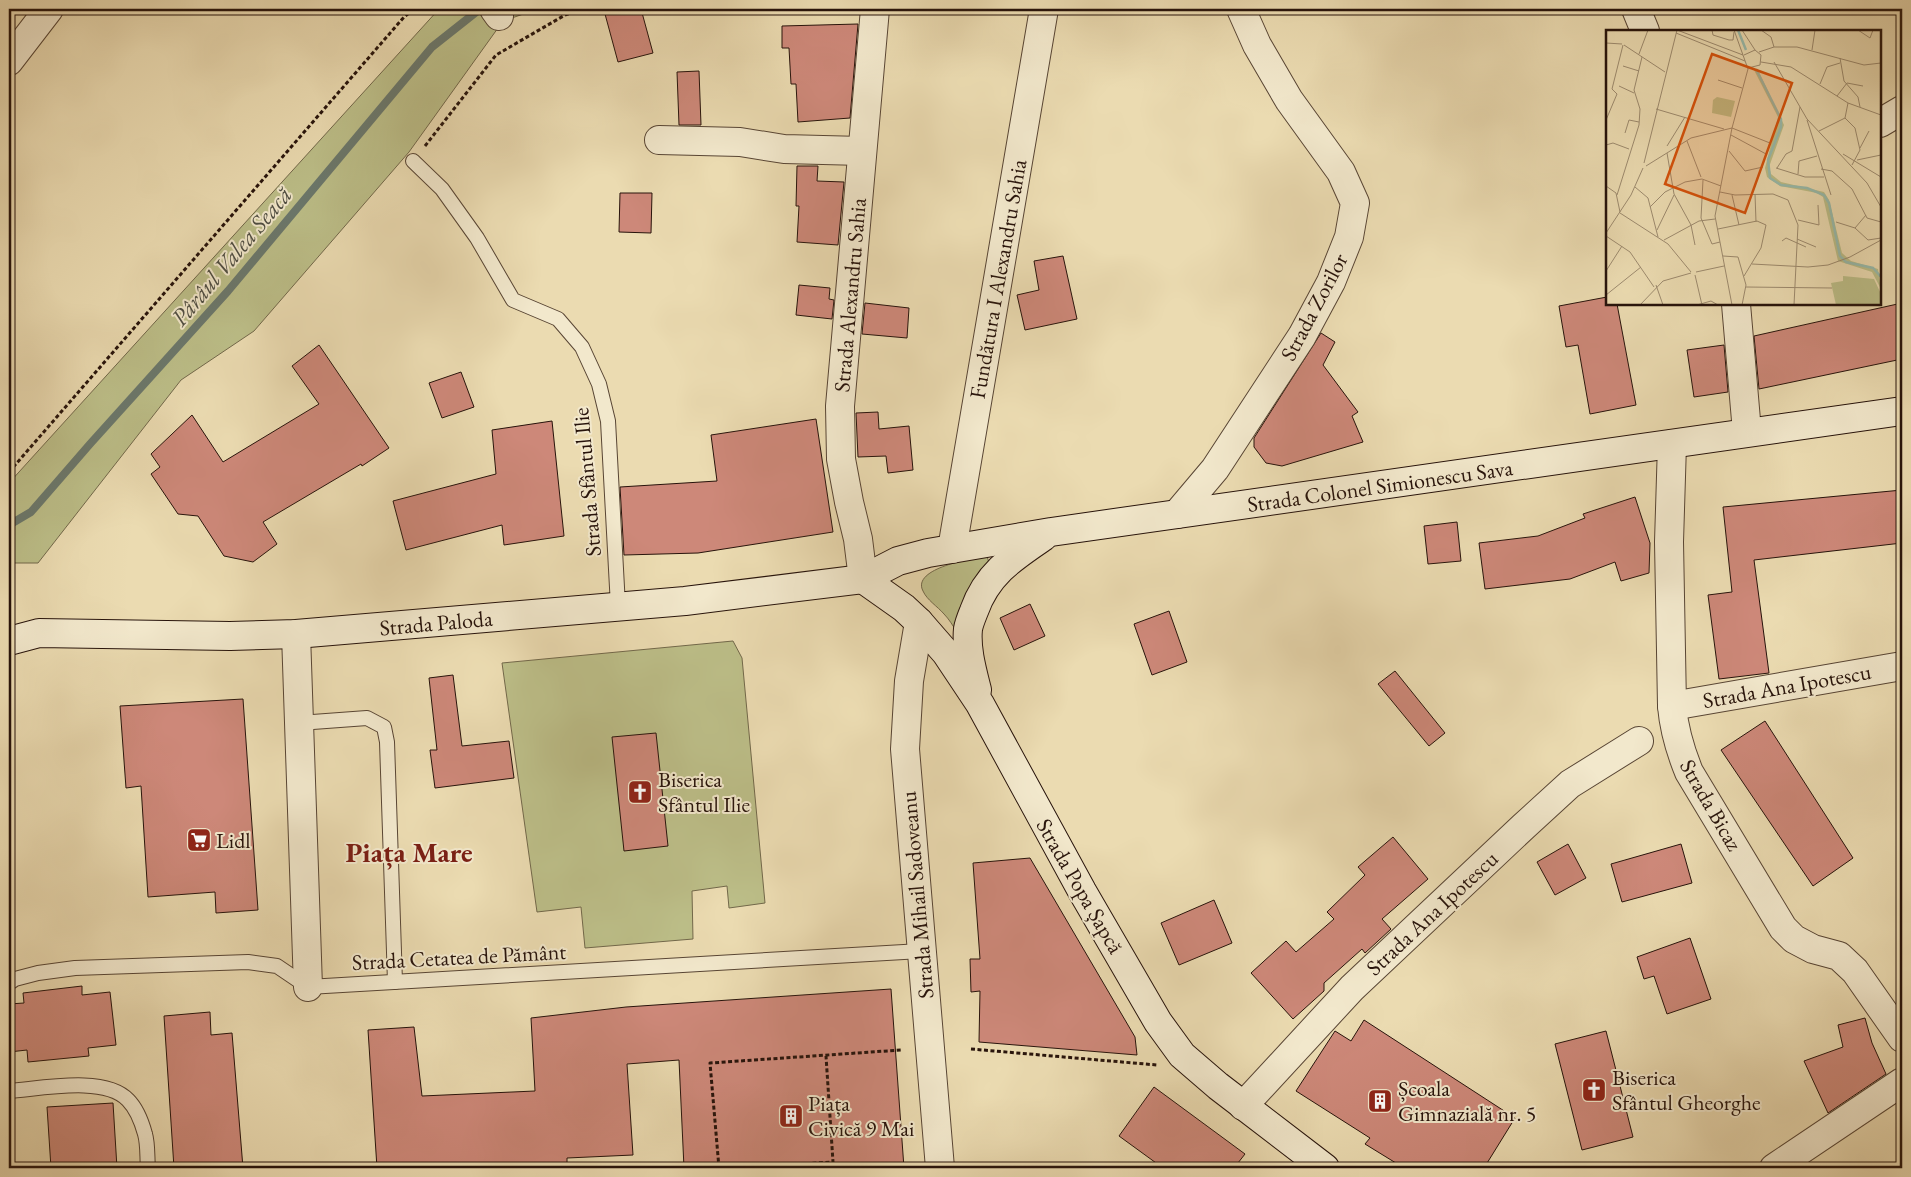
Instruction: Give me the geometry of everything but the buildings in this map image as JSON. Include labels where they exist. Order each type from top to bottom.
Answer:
[{"type":"street","points":[[9,61],[49,9]]},
{"type":"street","name":"Strada Alexandru Sahia","points":[[863,579],[858,539],[841,459],[840,406],[875,9]]},
{"type":"street","name":"Fundătura I Alexandru Sahia","points":[[952,549],[1044,9]]},
{"type":"street","name":"Strada Zorilor","points":[[1177,514],[1215,469],[1302,336],[1331,282],[1349,237],[1356,203],[1341,172],[1285,92],[1257,44],[1241,9]]},
{"type":"street","points":[[1636,9],[1645,30]]},
{"type":"street","points":[[1881,122],[1902,110]]},
{"type":"street","points":[[659,140],[740,142],[784,149],[862,151]]},
{"type":"street","points":[[1736,305],[1747,432]]},
{"type":"street","name":"Strada Colonel Simionescu Sava","points":[[863,579],[898,561],[952,549],[1051,532],[1902,411]]},
{"type":"street","name":"Strada Bicaz","points":[[1672,444],[1669,542],[1672,706],[1673,725],[1680,751],[1689,772],[1783,928],[1794,939],[1813,949],[1839,956],[1855,970],[1902,1038]]},
{"type":"street","points":[[980,704],[969,657],[968,628],[980,594],[996,572],[1020,552],[1051,532]]},
{"type":"street","name":"Strada Paloda","points":[[9,641],[39,633],[204,636],[296,634],[685,601],[863,579]]},
{"type":"street","name":"Strada Popa Șapcă","points":[[863,579],[904,608],[946,653],[980,704],[1077,883],[1158,1022],[1182,1055],[1243,1106],[1325,1168]]},
{"type":"street","name":"Strada Mihail Sadoveanu","points":[[918,622],[908,689],[905,749],[940,1168]]},
{"type":"street","points":[[296,634],[308,987]]},
{"type":"street","name":"Strada Ana Ipotescu","points":[[1672,706],[1902,666]]},
{"type":"street","name":"Strada Ana Ipotescu","points":[[1243,1106],[1352,988],[1523,827],[1570,784],[1639,741]]},
{"type":"street","points":[[1774,1168],[1902,1082]]},
{"type":"lane","name":"Strada Sfântul Ilie","points":[[413,161],[442,189],[477,238],[513,300],[558,319],[582,347],[599,384],[608,421],[618,606]]},
{"type":"lane","points":[[300,723],[367,718],[384,727],[387,742],[395,982]]},
{"type":"lane","name":"Strada Cetatea de Pământ","points":[[308,987],[921,951]]},
{"type":"lane","points":[[9,983],[15,979],[38,973],[75,968],[248,962],[277,966],[308,987]]},
{"type":"lane","points":[[9,1091],[90,1085],[112,1090],[128,1099],[139,1119],[146,1136],[148,1168]]},
{"type":"path","points":[[9,472],[404,17],[414,9]]},
{"type":"path","points":[[413,161],[496,55],[565,15],[585,9]]},
{"type":"path","points":[[971,1049],[1159,1065]]},
{"type":"path","points":[[719,1168],[710,1064],[901,1050]]},
{"type":"path","points":[[728,1168],[783,1167],[833,1162],[826,1056]]},
{"type":"green space","points":[[439,9],[538,9],[503,21],[409,152],[254,331],[181,380],[38,563],[9,563],[9,483]]},
{"type":"green space","points":[[987,556],[989,563],[957,632],[946,616],[925,594],[922,583],[926,576],[935,570],[958,562]]},
{"type":"green space","points":[[733,641],[742,658],[765,903],[729,908],[727,886],[692,891],[693,939],[585,948],[581,907],[537,912],[502,663]]},
{"type":"waterway","name":"Pârâul Valea Seacă","points":[[9,525],[31,512],[228,291],[432,47],[480,9]]},
{"type":"place","name":"Biserica Sfântul Ilie","points":[[640,792]]},
{"type":"place","name":"Lidl","points":[[199,840]]},
{"type":"place","name":"Biserica Sfântul Gheorghe","points":[[1594,1090]]},
{"type":"place","name":"Școala Gimnazială nr. 5","points":[[1380,1101]]},
{"type":"place","name":"Piața Civică 9 Mai","points":[[791,1116]]},
{"type":"district","name":"Piața Mare","points":[[409,852]]}]
